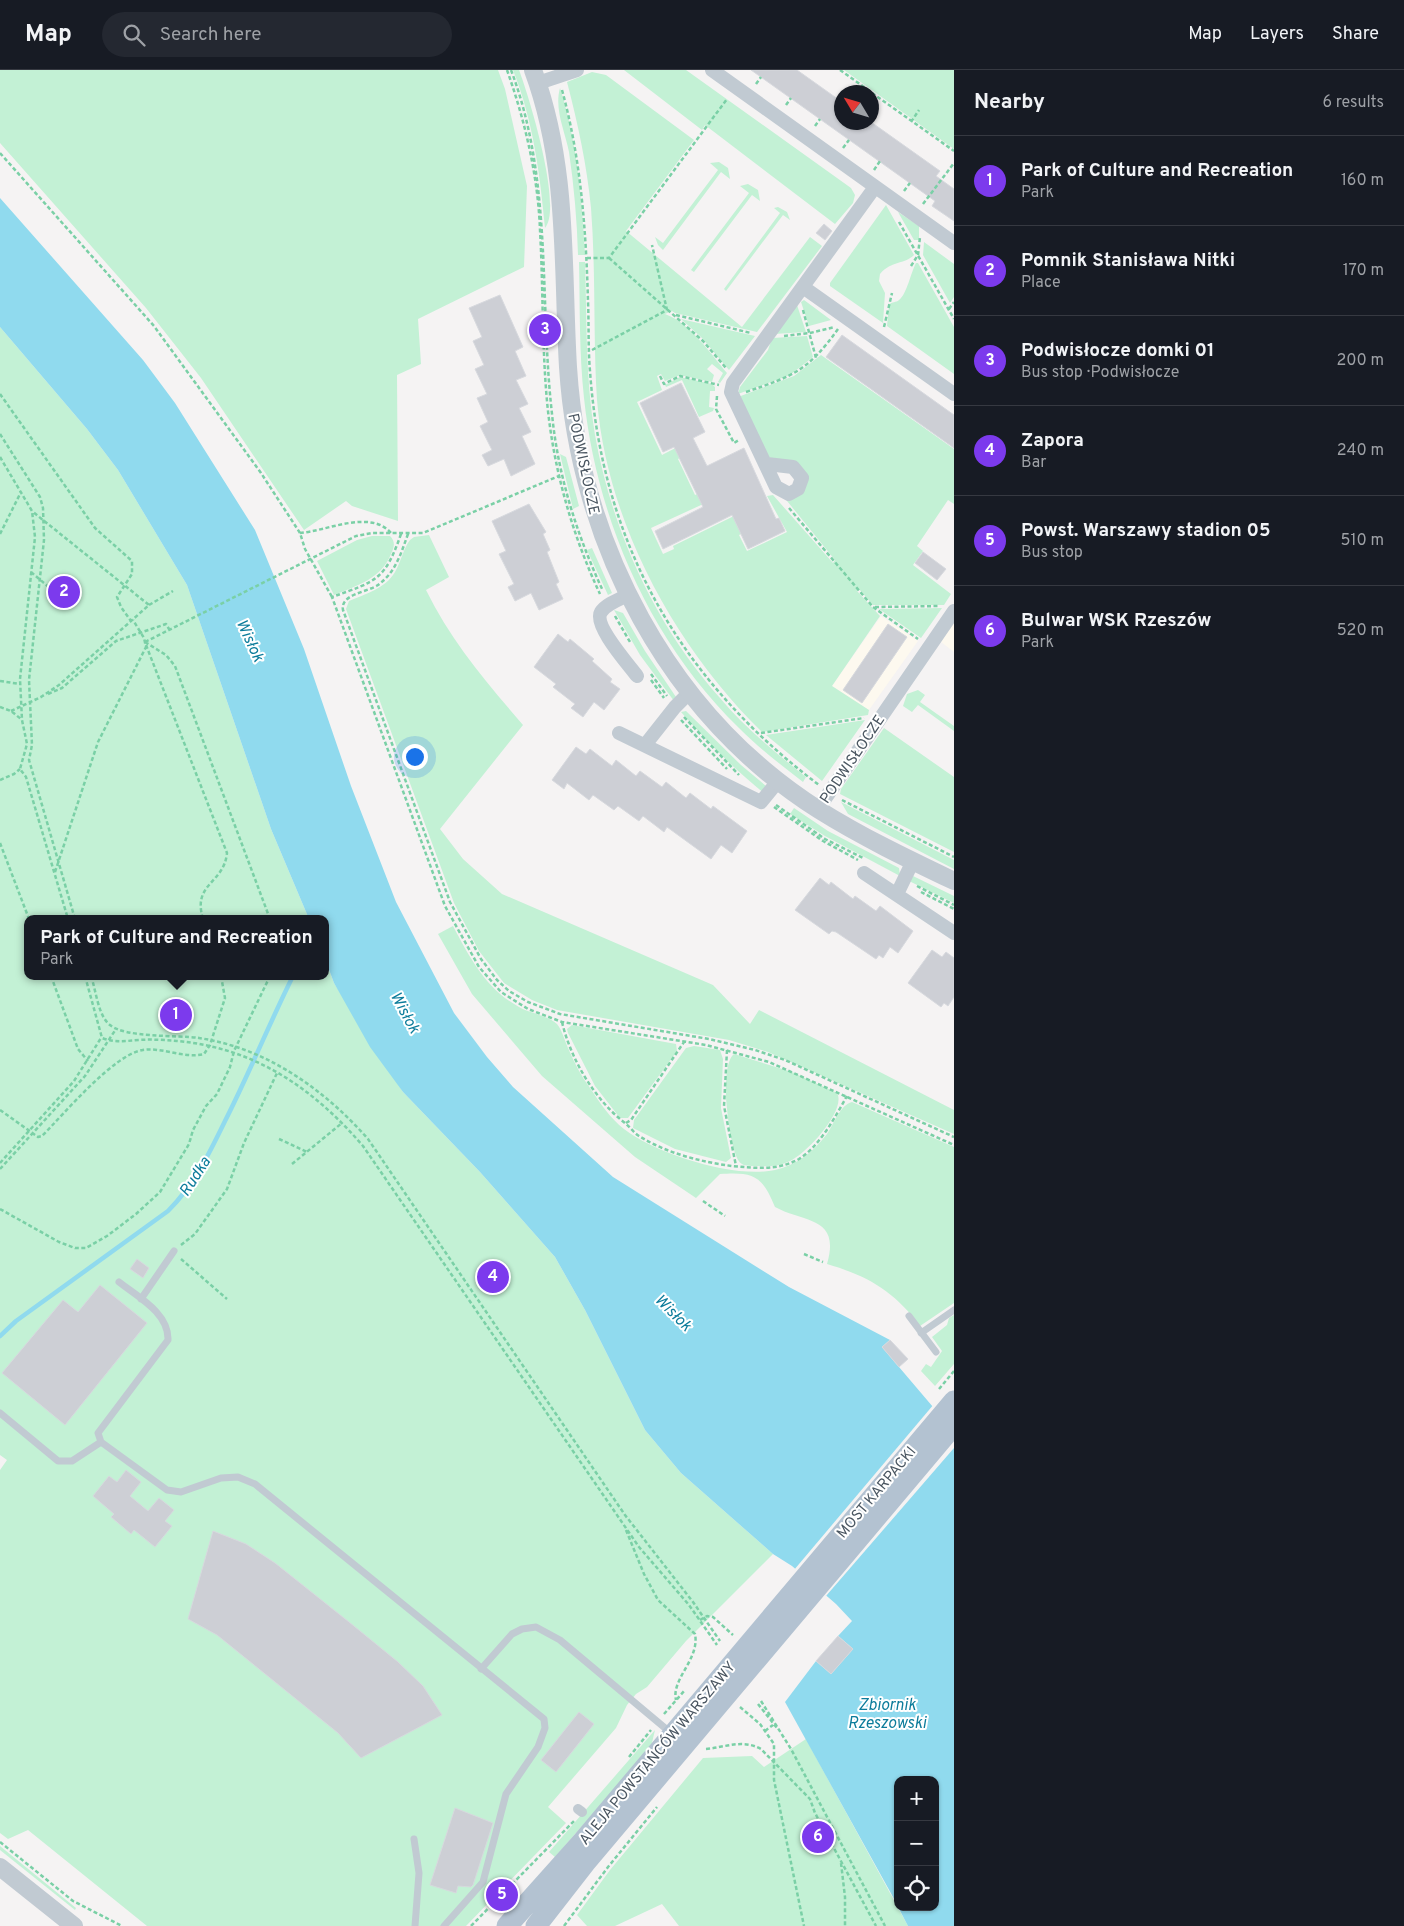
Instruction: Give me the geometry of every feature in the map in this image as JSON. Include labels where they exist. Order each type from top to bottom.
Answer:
[{"type":"main road","name":"MOST KARPACKI","points":[[810,1583],[949,1406]]},
{"type":"main road","name":"ALEJA POWSTAŃCÓW WARSZAWY","points":[[507,1926],[582,1842],[665,1728],[810,1583]]},
{"type":"main road","name":"ALEJA POWSTAŃCÓW WARSZAWY","points":[[536,1926],[810,1583]]},
{"type":"street","points":[[536,77],[558,76],[577,70]]},
{"type":"street","points":[[712,70],[954,243]]},
{"type":"street","name":"PODWISŁOCZE","points":[[536,77],[557,161],[563,207],[568,368],[577,444],[596,521],[628,595],[647,630],[690,692],[735,741],[779,780],[818,809],[913,861],[954,881]]},
{"type":"street","points":[[767,464],[790,466],[800,475],[801,485],[792,493],[785,493],[776,487],[767,464],[731,392],[736,378],[875,187]]},
{"type":"street","points":[[803,287],[954,394]]},
{"type":"street","points":[[628,595],[608,606],[599,617],[602,629],[642,671]]},
{"type":"street","name":"PODWISŁOCZE","points":[[818,809],[953,612]]},
{"type":"street","points":[[645,745],[674,708],[690,692]]},
{"type":"street","points":[[619,733],[754,800],[761,802],[765,799],[779,780]]},
{"type":"street","points":[[901,885],[913,861]]},
{"type":"street","points":[[866,866],[901,885],[954,933]]},
{"type":"street","points":[[0,1867],[74,1926]]},
{"type":"lane","points":[[141,1299],[174,1251]]},
{"type":"lane","points":[[119,1282],[156,1311],[165,1322],[168,1340],[98,1433],[101,1442],[167,1490],[181,1492],[221,1478],[238,1477],[256,1484],[544,1720],[545,1728],[538,1747],[506,1794],[483,1882],[444,1926]]},
{"type":"lane","points":[[921,1332],[954,1310]]},
{"type":"lane","points":[[908,1316],[936,1352]]},
{"type":"lane","points":[[0,1414],[58,1460],[72,1461],[101,1442]]},
{"type":"lane","points":[[482,1669],[512,1634],[522,1629],[536,1627],[560,1640],[665,1728]]},
{"type":"lane","points":[[414,1839],[419,1873],[415,1926]]},
{"type":"path","points":[[509,70],[527,121],[540,194],[549,388],[561,475],[574,521],[608,606],[630,644]]},
{"type":"path","points":[[840,70],[860,85]]},
{"type":"path","points":[[558,76],[579,166],[587,258],[590,371],[598,438],[611,495],[637,564],[665,618],[707,680],[757,734],[829,792],[954,858]]},
{"type":"path","points":[[756,85],[761,77]]},
{"type":"path","points":[[609,258],[736,87]]},
{"type":"path","points":[[785,106],[791,98]]},
{"type":"path","points":[[879,99],[954,151]]},
{"type":"path","points":[[911,122],[919,110]]},
{"type":"path","points":[[814,127],[820,119]]},
{"type":"path","points":[[844,148],[850,140]]},
{"type":"path","points":[[0,153],[154,326],[261,473],[300,532],[305,549],[332,597],[441,896],[460,936],[479,967],[501,992],[528,1010],[562,1022],[727,1050],[769,1062],[954,1145]]},
{"type":"path","points":[[874,170],[880,161]]},
{"type":"path","points":[[904,191],[910,182]]},
{"type":"path","points":[[894,214],[954,319]]},
{"type":"path","points":[[652,245],[667,310]]},
{"type":"path","points":[[587,258],[609,258],[703,341],[736,378]]},
{"type":"path","points":[[876,339],[885,325],[892,293]]},
{"type":"path","points":[[949,309],[954,302]]},
{"type":"path","points":[[592,350],[667,310]]},
{"type":"path","points":[[733,397],[798,372],[821,353],[846,318]]},
{"type":"path","points":[[0,394],[95,528],[131,559],[134,571],[118,595],[117,600],[146,644],[228,853],[222,870],[200,898],[202,915]]},
{"type":"path","points":[[0,434],[40,497],[44,522],[29,680],[32,745],[30,766],[73,915]]},
{"type":"path","points":[[0,456],[32,512],[149,605]]},
{"type":"path","points":[[55,873],[98,742],[146,644],[169,630],[356,536],[372,533],[423,533],[439,528],[561,475]]},
{"type":"path","points":[[776,487],[782,500],[873,607],[929,647]]},
{"type":"path","points":[[0,534],[21,492]]},
{"type":"path","points":[[0,780],[20,769],[26,744],[20,706],[20,684],[35,538],[32,512]]},
{"type":"path","points":[[300,532],[361,522],[378,524],[386,528],[391,534]]},
{"type":"path","points":[[332,597],[368,584],[381,575],[389,564],[401,534]]},
{"type":"path","points":[[408,534],[394,569],[386,579],[370,590],[346,599],[342,607],[450,902],[481,959],[497,980],[524,1000],[560,1014],[709,1039],[755,1050],[785,1060],[954,1137]]},
{"type":"path","points":[[31,572],[64,600],[71,594],[69,587]]},
{"type":"path","points":[[42,697],[59,685],[149,605],[173,591]]},
{"type":"path","points":[[873,607],[943,606],[953,612]]},
{"type":"path","points":[[10,710],[62,688],[116,641],[166,624],[169,630]]},
{"type":"path","points":[[146,644],[166,655],[175,666],[268,915]]},
{"type":"path","points":[[642,671],[700,736],[746,781]]},
{"type":"path","points":[[0,681],[20,684]]},
{"type":"path","points":[[0,706],[10,710],[22,720]]},
{"type":"path","points":[[674,708],[697,738],[737,778]]},
{"type":"path","points":[[761,734],[882,715]]},
{"type":"path","points":[[20,769],[26,777],[67,915]]},
{"type":"path","points":[[765,799],[823,841],[866,866]]},
{"type":"path","points":[[0,843],[28,915]]},
{"type":"path","points":[[901,885],[954,905]]},
{"type":"path","points":[[901,885],[954,909]]},
{"type":"path","points":[[52,980],[78,1049],[88,1061]]},
{"type":"path","points":[[0,1163],[64,1093],[88,1061],[102,1038],[86,980]]},
{"type":"path","points":[[93,980],[105,1020],[116,1029],[137,1034],[211,1040],[241,1047],[295,1075],[326,1097],[368,1139],[625,1515],[704,1617],[720,1641]]},
{"type":"path","points":[[0,1110],[32,1134],[38,1137],[42,1136],[123,1057],[141,1050],[151,1049],[200,1055],[207,1051],[225,998],[222,980]]},
{"type":"path","points":[[0,1209],[58,1242],[75,1248],[86,1248],[107,1236],[160,1192],[189,1144],[193,1130],[206,1106],[217,1094],[230,1067],[236,1046],[268,980]]},
{"type":"path","points":[[562,1022],[571,1050],[592,1087],[618,1119],[640,1136],[687,1157],[751,1168],[779,1167],[800,1158],[828,1128],[847,1096]]},
{"type":"path","points":[[0,1168],[85,1076],[116,1029]]},
{"type":"path","points":[[102,1038],[117,1043],[155,1039],[210,1045],[234,1051],[277,1072],[304,1090],[342,1123],[362,1146],[625,1526],[700,1620],[717,1645]]},
{"type":"path","points":[[626,1124],[631,1120],[684,1042]]},
{"type":"path","points":[[727,1050],[724,1106],[736,1166]]},
{"type":"path","points":[[227,1299],[182,1261],[174,1251],[195,1234],[228,1190],[244,1143],[277,1072]]},
{"type":"path","points":[[292,1164],[342,1123]]},
{"type":"path","points":[[280,1139],[307,1152]]},
{"type":"path","points":[[703,1201],[725,1216]]},
{"type":"path","points":[[804,1254],[823,1262]]},
{"type":"path","points":[[949,1406],[954,1371]]},
{"type":"path","points":[[625,1515],[625,1526],[644,1574],[658,1600],[695,1634],[697,1647],[678,1687],[676,1700],[665,1728],[627,1758]]},
{"type":"path","points":[[700,1620],[704,1617],[713,1617],[735,1636],[731,1642]]},
{"type":"path","points":[[676,1700],[688,1687]]},
{"type":"path","points":[[734,1714],[745,1700]]},
{"type":"path","points":[[778,1729],[774,1725],[760,1702],[778,1729],[885,1926]]},
{"type":"path","points":[[740,1707],[765,1731],[774,1744],[774,1780],[804,1926]]},
{"type":"path","points":[[765,1731],[774,1725]]},
{"type":"path","points":[[700,1756],[712,1742]]},
{"type":"path","points":[[706,1748],[747,1743],[761,1749],[810,1799],[815,1813],[876,1926]]},
{"type":"path","points":[[810,1799],[816,1798]]},
{"type":"path","points":[[564,1926],[608,1867],[663,1800]]},
{"type":"path","points":[[471,1926],[580,1810]]},
{"type":"path","points":[[0,1842],[73,1901],[122,1926]]},
{"type":"path","points":[[840,1861],[845,1897],[845,1926]]},
{"type":"shaded area","points":[[881,616],[918,641],[869,710],[832,686]]},
{"type":"shaded area","points":[[954,623],[954,652],[941,642]]},
{"type":"green space","points":[[0,70],[498,70],[505,89],[527,186],[524,267],[418,319],[421,364],[397,375],[398,521],[352,506],[346,501],[304,530],[201,378],[146,308],[0,143]]},
{"type":"green space","points":[[513,70],[519,70],[530,103],[542,151],[550,198],[549,216],[545,228],[541,188],[531,128]]},
{"type":"green space","points":[[624,70],[686,70],[851,188],[855,195],[853,203],[835,224],[705,125],[702,130]]},
{"type":"green space","points":[[844,70],[954,70],[954,149],[879,95],[879,85],[865,85]]},
{"type":"green space","points":[[592,72],[606,75],[694,140],[626,231],[742,327],[810,237],[822,246],[757,332],[672,311],[665,314],[674,318],[691,331],[727,373],[720,383],[718,382],[723,373],[712,364],[707,369],[714,375],[712,382],[680,375],[665,381],[661,374],[657,376],[662,390],[637,402],[662,455],[685,443],[690,453],[678,459],[695,495],[707,490],[712,500],[651,528],[663,554],[674,549],[673,546],[740,513],[748,531],[739,535],[747,551],[787,532],[767,496],[773,495],[833,563],[835,560],[783,496],[804,484],[770,459],[738,397],[794,376],[821,355],[954,449],[954,504],[948,500],[917,546],[923,551],[913,565],[951,594],[944,605],[873,605],[859,589],[857,591],[880,616],[832,686],[869,710],[868,715],[762,732],[730,698],[701,662],[674,622],[651,580],[631,537],[615,492],[603,446],[597,400],[591,208],[582,145],[567,82]]},
{"type":"green space","points":[[560,88],[575,150],[585,255],[578,255],[571,165],[558,104]]},
{"type":"green space","points":[[719,162],[728,168],[730,179],[721,172],[663,250],[658,245],[655,237],[663,243],[718,170],[710,163]]},
{"type":"green space","points":[[748,184],[758,190],[760,201],[752,195],[694,272],[691,270],[749,193],[740,186]]},
{"type":"green space","points":[[886,205],[914,255],[893,264],[880,274],[879,281],[885,293],[883,323],[830,286],[830,283]]},
{"type":"green space","points":[[778,207],[787,212],[790,220],[783,215],[726,291],[724,289],[780,213],[774,208]]},
{"type":"green space","points":[[898,212],[919,226],[919,240],[914,240]]},
{"type":"green space","points":[[924,242],[954,264],[954,297],[950,303],[923,255]]},
{"type":"green space","points":[[579,262],[585,262],[588,370],[595,435],[603,471],[625,541],[656,608],[675,640],[697,670],[750,730],[806,777],[803,782],[739,728],[707,694],[679,657],[654,618],[633,576],[615,533],[601,489],[591,444],[581,364]]},
{"type":"green space","points":[[916,263],[918,263],[954,327],[954,374],[887,326],[889,305],[902,297]]},
{"type":"green space","points":[[804,300],[831,320],[809,326],[801,302]]},
{"type":"green space","points":[[796,302],[806,332],[774,334]]},
{"type":"green space","points":[[681,319],[755,336],[729,370],[702,338]]},
{"type":"green space","points":[[0,327],[87,429],[118,470],[187,585],[271,829],[307,915],[24,915],[24,980],[329,980],[329,970],[334,983],[403,1092],[480,1172],[555,1257],[585,1310],[645,1430],[681,1473],[773,1554],[686,1641],[647,1687],[636,1694],[627,1705],[616,1728],[548,1807],[566,1823],[466,1926],[147,1926],[28,1830],[8,1839],[0,1833],[0,1470],[7,1460],[0,1455]]},
{"type":"green space","points":[[807,336],[813,357],[790,375],[738,394],[740,387],[768,350],[772,338]]},
{"type":"green space","points":[[680,377],[712,384],[715,387],[715,391],[710,391],[709,407],[714,408],[713,411],[699,417],[682,380],[666,387],[665,385]]},
{"type":"green space","points":[[560,454],[566,457],[579,506],[573,509]]},
{"type":"green space","points":[[429,535],[449,577],[426,590],[458,644],[523,725],[440,829],[463,859],[502,894],[713,985],[750,1024],[759,1010],[954,1110],[954,1134],[768,1052],[729,1040],[557,1010],[532,1000],[504,983],[479,951],[454,903],[346,609],[349,601],[380,587],[391,578],[410,540],[414,537]]},
{"type":"green space","points":[[372,536],[390,536],[393,540],[393,549],[387,563],[368,580],[334,595],[317,561],[357,540]]},
{"type":"green space","points":[[592,548],[612,593],[608,595],[587,550]]},
{"type":"green space","points":[[942,608],[921,638],[879,609]]},
{"type":"green space","points":[[614,610],[623,613],[645,651],[676,697],[674,701],[640,655]]},
{"type":"green space","points":[[918,690],[925,695],[920,702],[954,726],[954,731],[918,705],[912,712],[903,706],[907,694]]},
{"type":"green space","points":[[686,711],[741,765],[766,786],[765,794],[732,765],[681,712]]},
{"type":"green space","points":[[865,720],[822,781],[766,735]]},
{"type":"green space","points":[[884,728],[954,777],[954,852],[840,794],[841,789]]},
{"type":"green space","points":[[841,802],[954,860],[954,869],[848,814]]},
{"type":"green space","points":[[794,808],[828,831],[899,868],[900,876],[825,836],[790,814]]},
{"type":"green space","points":[[913,876],[954,896],[954,903],[909,881]]},
{"type":"green space","points":[[453,926],[480,972],[497,991],[519,1007],[557,1024],[581,1074],[601,1105],[614,1120],[624,1129],[655,1147],[718,1168],[758,1172],[775,1170],[790,1165],[816,1147],[827,1134],[844,1107],[852,1102],[954,1147],[954,1303],[920,1326],[900,1303],[879,1286],[855,1274],[827,1264],[830,1248],[829,1237],[824,1229],[808,1219],[775,1207],[766,1188],[755,1178],[741,1174],[720,1174],[696,1198],[635,1157],[542,1076],[472,994],[438,934]]},
{"type":"green space","points":[[572,1025],[676,1044],[677,1051],[628,1118],[620,1118],[595,1086],[568,1033],[567,1029]]},
{"type":"green space","points":[[694,1046],[720,1050],[723,1059],[721,1108],[731,1158],[726,1162],[675,1149],[633,1128],[634,1120],[686,1048]]},
{"type":"green space","points":[[734,1054],[792,1072],[837,1093],[839,1101],[831,1120],[806,1150],[790,1161],[778,1165],[761,1166],[745,1165],[738,1160],[732,1144],[726,1098],[729,1062]]},
{"type":"green space","points":[[954,1315],[954,1364],[935,1386],[921,1371],[926,1364],[931,1367],[942,1351],[932,1337],[947,1325],[949,1318]]},
{"type":"green space","points":[[655,1730],[651,1747],[555,1857],[549,1852]]},
{"type":"green space","points":[[806,1739],[894,1900],[894,1911],[900,1911],[908,1926],[679,1926],[662,1904],[615,1926],[587,1926],[577,1915],[610,1870],[703,1758],[752,1756],[764,1767]]},
{"type":"green space","points":[[0,1846],[76,1908],[75,1910],[0,1850]]},
{"type":"water","points":[[0,198],[143,360],[175,403],[255,530],[304,649],[351,786],[396,902],[454,1013],[487,1057],[513,1087],[613,1177],[789,1287],[890,1340],[882,1347],[933,1407],[954,1426],[954,1926],[908,1926],[900,1911],[939,1911],[939,1776],[894,1776],[894,1899],[785,1702],[816,1661],[831,1674],[853,1649],[838,1636],[852,1621],[836,1604],[792,1566],[773,1554],[681,1473],[645,1430],[585,1310],[555,1257],[480,1172],[403,1092],[370,1047],[334,983],[329,970],[329,915],[307,915],[271,829],[187,585],[118,470],[87,429],[0,327]]},
{"type":"pier","points":[[934,1404],[954,1423],[954,1448],[826,1596],[794,1570]]},
{"type":"building","points":[[751,70],[797,70],[834,96],[834,129]]},
{"type":"building","points":[[879,128],[940,171],[936,176],[954,189],[954,221],[932,206],[935,201],[835,130],[879,130]]},
{"type":"building","points":[[824,224],[832,231],[825,240],[816,233]]},
{"type":"building","points":[[500,295],[523,347],[515,351],[526,376],[516,380],[528,404],[519,408],[531,432],[522,436],[535,464],[511,476],[504,459],[488,466],[482,455],[492,450],[480,426],[488,422],[477,398],[487,394],[475,369],[484,365],[473,341],[482,337],[469,308]]},
{"type":"building","points":[[842,335],[954,415],[954,448],[826,357]]},
{"type":"building","points":[[681,383],[705,432],[693,438],[707,466],[744,448],[776,519],[779,518],[785,531],[748,549],[732,515],[663,549],[655,531],[703,507],[674,447],[663,452],[640,403]]},
{"type":"building","points":[[529,504],[546,532],[543,534],[550,550],[547,552],[559,582],[556,584],[563,599],[539,610],[531,593],[515,601],[508,587],[514,584],[499,554],[506,551],[492,521]]},
{"type":"building","points":[[923,552],[946,569],[937,580],[915,563]]},
{"type":"building","points":[[888,624],[907,637],[862,703],[843,690]]},
{"type":"building","points":[[558,634],[568,642],[570,639],[594,659],[592,661],[612,679],[610,682],[620,689],[604,710],[594,702],[583,717],[571,708],[575,704],[553,687],[556,684],[534,667]]},
{"type":"building","points":[[576,747],[586,754],[590,749],[612,766],[616,760],[636,776],[640,771],[662,787],[666,782],[686,798],[690,793],[711,809],[713,806],[747,831],[732,853],[721,845],[711,859],[667,827],[664,832],[643,816],[639,821],[618,806],[614,810],[593,795],[589,800],[567,783],[564,789],[552,780]]},
{"type":"building","points":[[820,878],[829,885],[831,882],[853,899],[855,896],[876,911],[880,906],[913,931],[898,953],[890,947],[883,958],[879,955],[876,959],[836,932],[832,931],[829,934],[795,910]]},
{"type":"building","points":[[932,950],[942,957],[946,952],[954,958],[954,997],[948,1006],[944,1003],[941,1007],[908,983]]},
{"type":"building","points":[[137,1259],[149,1268],[143,1278],[130,1269]]},
{"type":"building","points":[[100,1285],[147,1323],[65,1425],[2,1373],[63,1300],[78,1312]]},
{"type":"building","points":[[890,1340],[908,1359],[899,1367],[882,1347]]},
{"type":"building","points":[[126,1470],[141,1482],[130,1496],[148,1511],[159,1498],[174,1510],[165,1521],[172,1526],[155,1547],[134,1530],[131,1534],[111,1517],[114,1514],[93,1496],[109,1476],[117,1482]]},
{"type":"building","points":[[213,1531],[246,1544],[275,1563],[349,1622],[398,1662],[423,1686],[442,1715],[361,1758],[338,1733],[217,1635],[188,1619]]},
{"type":"building","points":[[838,1636],[853,1649],[831,1674],[816,1661]]},
{"type":"building","points":[[579,1712],[594,1724],[556,1772],[541,1760]]},
{"type":"building","points":[[455,1808],[493,1823],[473,1885],[471,1887],[458,1886],[456,1893],[430,1885]]},
{"type":"waterway","name":"Rudka","points":[[0,1336],[16,1321],[168,1211],[186,1191],[213,1145],[291,980]]},
{"type":"place","name":"Podwisłocze domki 01","points":[[545,330]]},
{"type":"place","name":"Pomnik Stanisława Nitki","points":[[64,592]]},
{"type":"place","name":"Park of Culture and Recreation","points":[[176,1015]]},
{"type":"place","name":"Zapora","points":[[493,1277]]},
{"type":"place","name":"Bulwar WSK Rzeszów","points":[[818,1837]]},
{"type":"place","name":"Powst. Warszawy stadion 05","points":[[502,1895]]},
{"type":"water label","name":"Wisłok","points":[[251,640]]},
{"type":"water label","name":"Wisłok","points":[[406,1012]]},
{"type":"water label","name":"Wisłok","points":[[674,1312]]},
{"type":"water label","name":"Zbiornik Rzeszowski","points":[[887,1713]]}]
